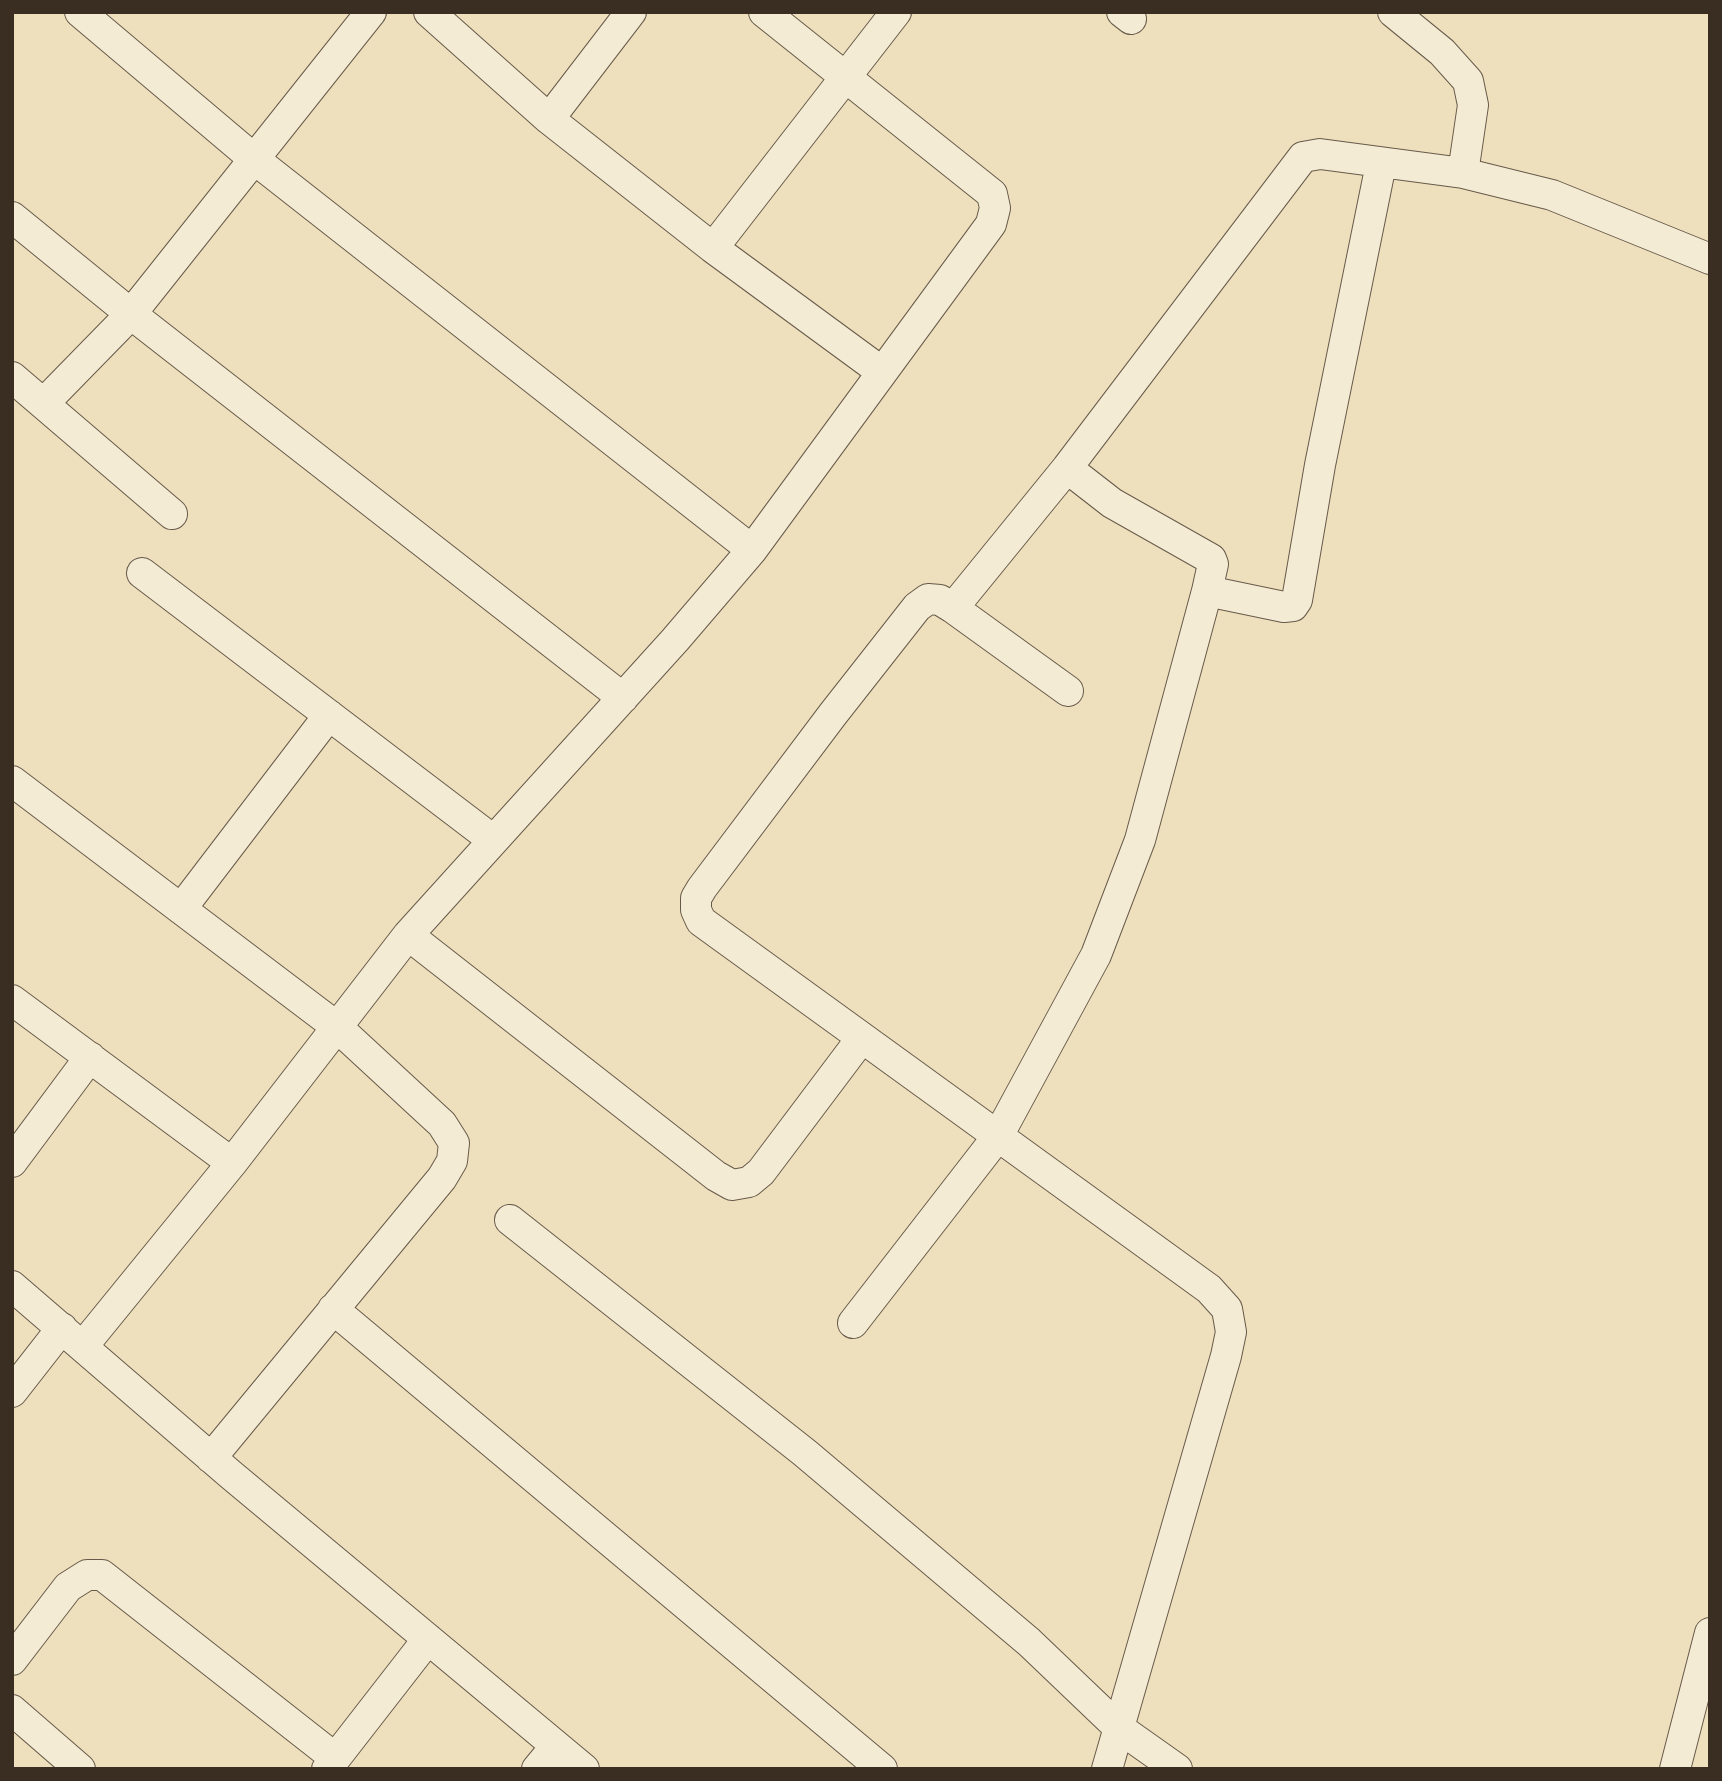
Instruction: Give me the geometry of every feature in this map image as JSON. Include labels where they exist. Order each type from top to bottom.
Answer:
[{"type":"street","points":[[80,12],[254,159],[752,550]]},
{"type":"street","points":[[44,402],[131,314],[371,12]]},
{"type":"street","points":[[429,12],[548,119],[713,248],[881,372]]},
{"type":"street","points":[[548,119],[631,12]]},
{"type":"street","points":[[12,1392],[72,1337],[232,1163],[408,935],[623,698],[752,550],[991,224],[995,208],[992,194],[764,12]]},
{"type":"street","points":[[713,248],[896,12]]},
{"type":"street","points":[[1393,12],[1442,52],[1468,81],[1473,105],[1463,173]]},
{"type":"street","points":[[953,608],[1067,468],[1303,157],[1320,154],[1463,173],[1552,195],[1710,259]]},
{"type":"street","points":[[1207,591],[1284,607],[1293,606],[1297,600],[1320,465],[1381,164]]},
{"type":"street","points":[[12,217],[131,314],[623,698]]},
{"type":"street","points":[[12,377],[172,514]]},
{"type":"street","points":[[853,1323],[998,1136],[1096,955],[1118,904],[1154,793],[1207,591],[1211,559],[1112,503],[1067,468]]},
{"type":"street","points":[[142,573],[494,840]]},
{"type":"street","points":[[1068,691],[953,608],[940,600],[928,598],[917,607],[833,714],[696,898],[696,910],[701,921],[1209,1289],[1227,1309],[1231,1332],[1226,1356],[1107,1769]]},
{"type":"street","points":[[181,909],[329,715]]},
{"type":"street","points":[[12,781],[337,1027],[442,1124],[454,1143],[452,1161],[442,1178],[211,1458]]},
{"type":"street","points":[[408,935],[716,1176],[732,1185],[749,1182],[761,1172],[861,1039]]},
{"type":"street","points":[[12,1000],[232,1163]]},
{"type":"street","points":[[12,1162],[90,1058]]},
{"type":"street","points":[[510,1220],[805,1452],[1029,1642],[1119,1728],[1177,1769]]},
{"type":"street","points":[[12,1286],[211,1458],[584,1769]]},
{"type":"street","points":[[333,1309],[882,1769]]},
{"type":"street","points":[[12,1660],[68,1587],[87,1575],[102,1575],[331,1763],[428,1639]]},
{"type":"street","points":[[1675,1769],[1710,1633]]},
{"type":"street","points":[[12,1710],[80,1769]]},
{"type":"street","points":[[537,1769],[556,1746]]}]
